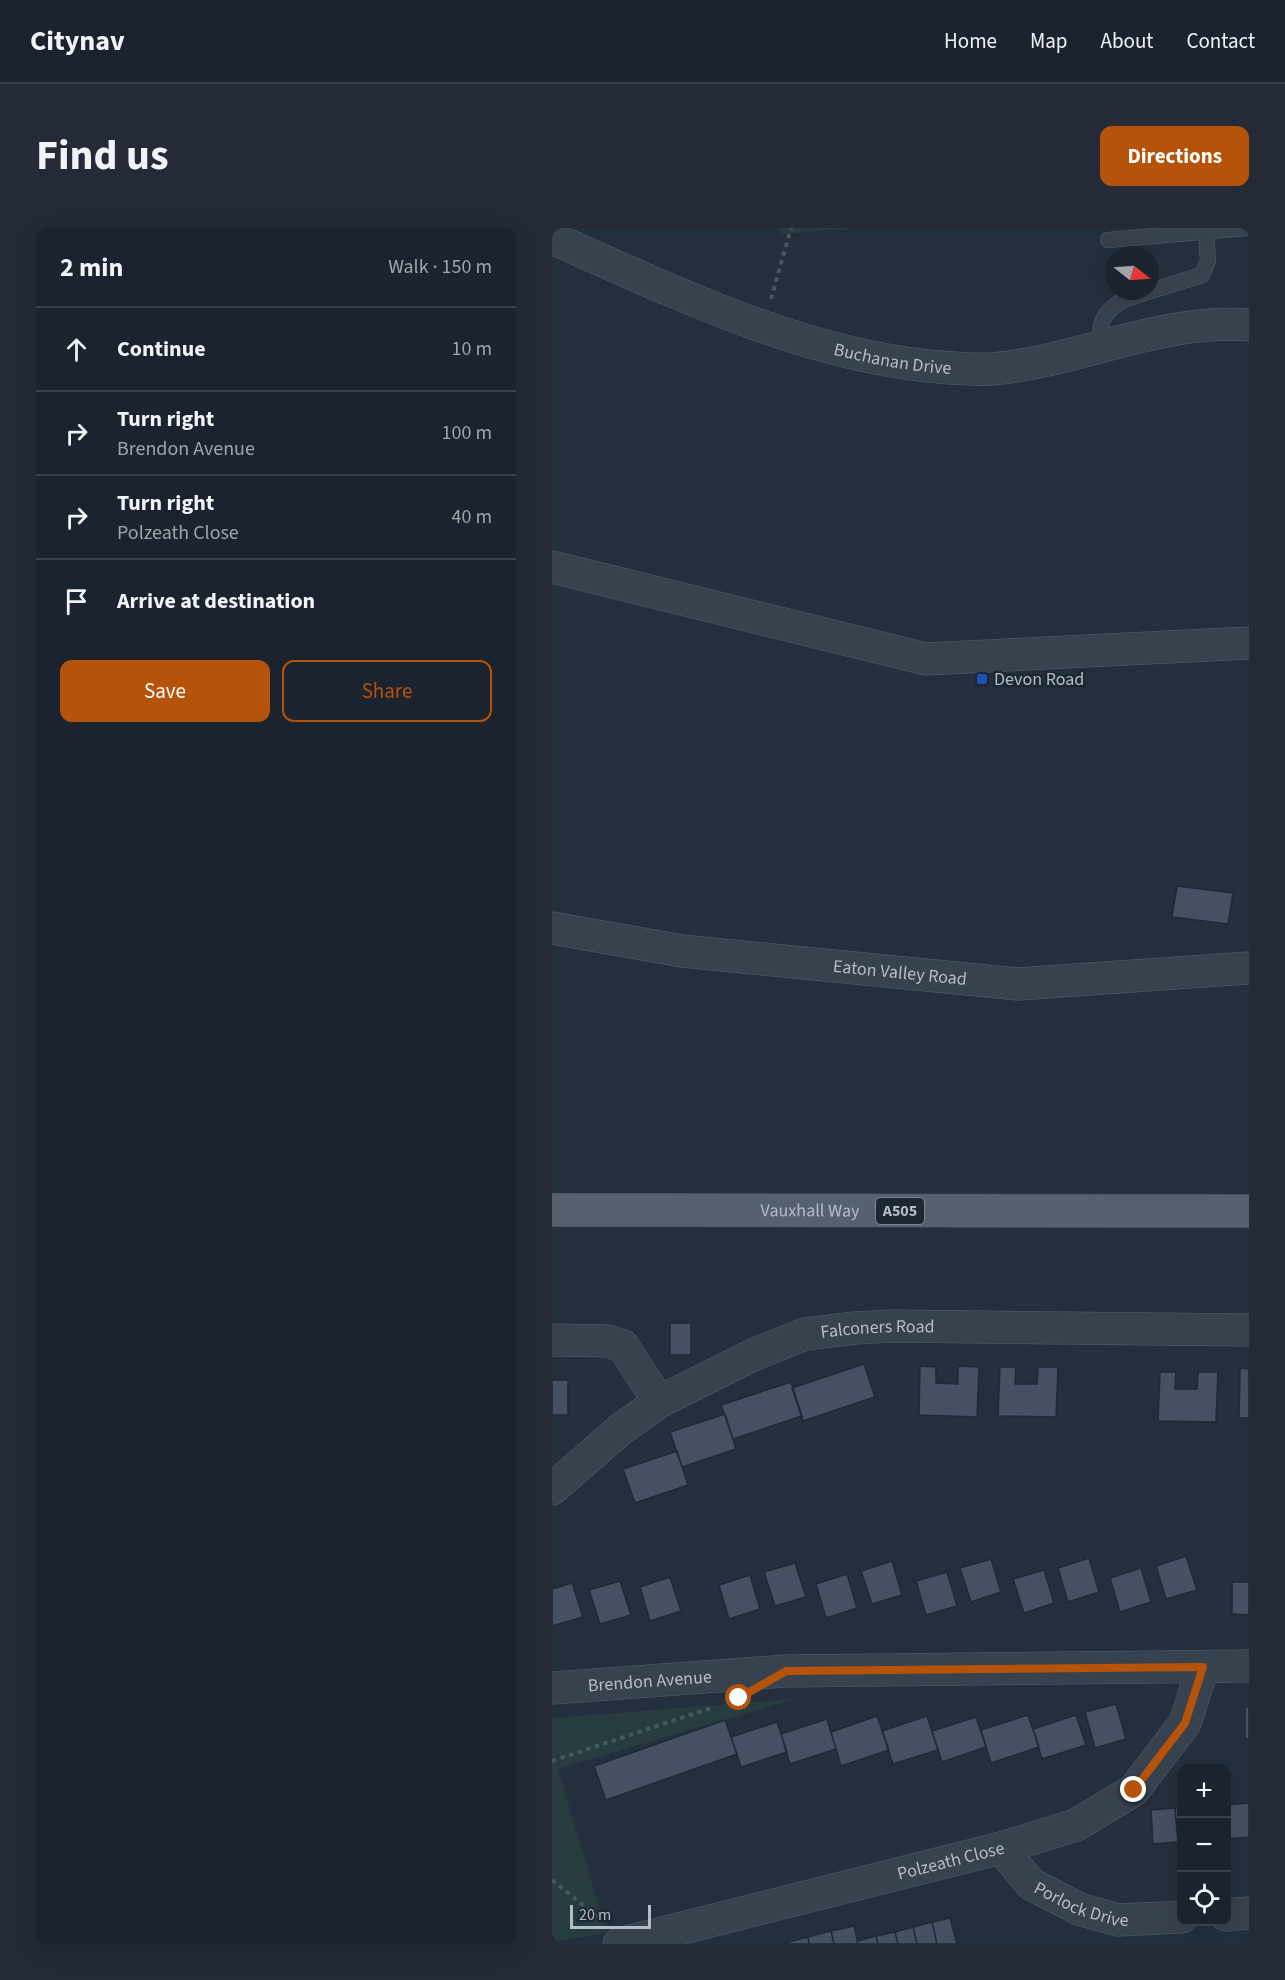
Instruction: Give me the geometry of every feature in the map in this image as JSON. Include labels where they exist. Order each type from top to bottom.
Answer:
[{"type":"main road","name":"Vauxhall Way","points":[[552,1210],[1249,1211]]},
{"type":"street","name":"Buchanan Drive","points":[[552,238],[667,289],[764,326],[885,361],[963,369],[992,369],[1036,362],[1194,327],[1228,323],[1249,324]]},
{"type":"street","points":[[552,567],[926,659],[1249,643]]},
{"type":"street","name":"Eaton Valley Road","points":[[552,928],[682,951],[1018,984],[1249,968]]},
{"type":"street","name":"Falconers Road","points":[[552,1489],[621,1429],[659,1402],[755,1354],[806,1334],[855,1328],[1249,1330]]},
{"type":"street","points":[[552,1340],[608,1341],[622,1346],[659,1402]]},
{"type":"street","name":"Brendon Avenue","points":[[552,1688],[786,1671],[1249,1666]]},
{"type":"street","name":"Polzeath Close","points":[[624,1943],[1001,1848],[1076,1825],[1134,1790],[1185,1723],[1203,1667]]},
{"type":"street","name":"Porlock Drive","points":[[1001,1848],[1031,1884],[1079,1909],[1118,1920],[1177,1917]]},
{"type":"street","points":[[1231,1915],[1249,1913]]},
{"type":"lane","points":[[1108,240],[1247,228]]},
{"type":"lane","points":[[1101,346],[1099,330],[1101,321],[1114,305],[1125,298],[1202,275],[1208,261],[1206,231]]},
{"type":"path","points":[[764,326],[792,228]]},
{"type":"path","points":[[552,1761],[717,1706]]},
{"type":"path","points":[[552,1880],[624,1943]]},
{"type":"green space","points":[[779,228],[855,228],[782,234]]},
{"type":"green space","points":[[795,1699],[558,1769],[607,1933],[552,1942],[552,1718]]},
{"type":"building","points":[[1177,886],[1233,893],[1228,924],[1172,917]]},
{"type":"building","points":[[670,1323],[691,1323],[691,1355],[670,1355]]},
{"type":"building","points":[[864,1364],[875,1397],[803,1421],[792,1388]]},
{"type":"building","points":[[920,1366],[936,1367],[936,1383],[958,1384],[958,1366],[979,1367],[977,1417],[919,1415]]},
{"type":"building","points":[[1000,1367],[1016,1367],[1015,1384],[1037,1384],[1038,1367],[1058,1367],[1056,1417],[998,1416]]},
{"type":"building","points":[[1240,1368],[1249,1369],[1249,1418],[1239,1418]]},
{"type":"building","points":[[1160,1372],[1176,1372],[1175,1389],[1197,1389],[1198,1372],[1218,1372],[1216,1422],[1158,1421]]},
{"type":"building","points":[[552,1380],[568,1380],[568,1415],[552,1415]]},
{"type":"building","points":[[791,1382],[802,1416],[733,1439],[721,1405]]},
{"type":"building","points":[[725,1414],[736,1449],[682,1467],[670,1432]]},
{"type":"building","points":[[677,1451],[688,1485],[635,1503],[623,1469]]},
{"type":"building","points":[[1186,1556],[1197,1590],[1166,1599],[1156,1566]]},
{"type":"building","points":[[1089,1558],[1099,1592],[1068,1602],[1058,1568]]},
{"type":"building","points":[[991,1559],[1001,1592],[971,1602],[960,1568]]},
{"type":"building","points":[[892,1561],[902,1595],[872,1604],[861,1571]]},
{"type":"building","points":[[795,1563],[806,1597],[775,1606],[764,1572]]},
{"type":"building","points":[[1141,1568],[1151,1602],[1120,1612],[1110,1578]]},
{"type":"building","points":[[1044,1570],[1054,1603],[1024,1613],[1013,1579]]},
{"type":"building","points":[[947,1572],[957,1606],[926,1615],[916,1581]]},
{"type":"building","points":[[847,1574],[857,1608],[826,1618],[816,1584]]},
{"type":"building","points":[[750,1575],[760,1609],[729,1619],[719,1585]]},
{"type":"building","points":[[670,1577],[681,1611],[650,1621],[640,1587]]},
{"type":"building","points":[[620,1581],[631,1615],[600,1624],[589,1590]]},
{"type":"building","points":[[1232,1582],[1249,1582],[1249,1615],[1232,1614]]},
{"type":"building","points":[[572,1583],[583,1617],[552,1626],[552,1589]]},
{"type":"building","points":[[1116,1704],[1126,1739],[1095,1748],[1085,1712]]},
{"type":"building","points":[[1245,1707],[1249,1707],[1249,1739],[1245,1739]]},
{"type":"building","points":[[1028,1715],[1039,1747],[991,1763],[981,1730]]},
{"type":"building","points":[[1076,1715],[1086,1745],[1042,1759],[1033,1729]]},
{"type":"building","points":[[877,1716],[889,1750],[841,1766],[831,1732]]},
{"type":"building","points":[[927,1716],[938,1750],[893,1764],[882,1731]]},
{"type":"building","points":[[976,1717],[986,1747],[942,1762],[932,1731]]},
{"type":"building","points":[[827,1719],[836,1749],[790,1764],[781,1734]]},
{"type":"building","points":[[725,1720],[737,1754],[606,1800],[594,1766]]},
{"type":"building","points":[[777,1722],[787,1752],[741,1767],[731,1737]]},
{"type":"building","points":[[1249,1803],[1249,1837],[1231,1839],[1231,1805]]},
{"type":"building","points":[[1175,1808],[1177,1842],[1153,1844],[1151,1810]]},
{"type":"building","points":[[1175,1808],[1177,1808],[1177,1831]]},
{"type":"building","points":[[950,1918],[957,1944],[937,1944],[932,1922]]},
{"type":"building","points":[[932,1922],[937,1944],[917,1944],[913,1927]]},
{"type":"building","points":[[854,1926],[858,1944],[834,1944],[831,1931]]},
{"type":"building","points":[[913,1927],[917,1944],[898,1944],[895,1932]]},
{"type":"building","points":[[831,1931],[834,1944],[809,1944],[808,1937]]},
{"type":"building","points":[[895,1932],[898,1944],[878,1944],[876,1936]]},
{"type":"building","points":[[876,1936],[878,1944],[858,1944],[857,1941]]},
{"type":"building","points":[[808,1937],[809,1944],[785,1944],[785,1943]]},
{"type":"place","name":"Devon Road","points":[[982,679]]},
{"type":"route","points":[[739,1698],[786,1671],[1203,1667],[1185,1723],[1134,1790]]}]
